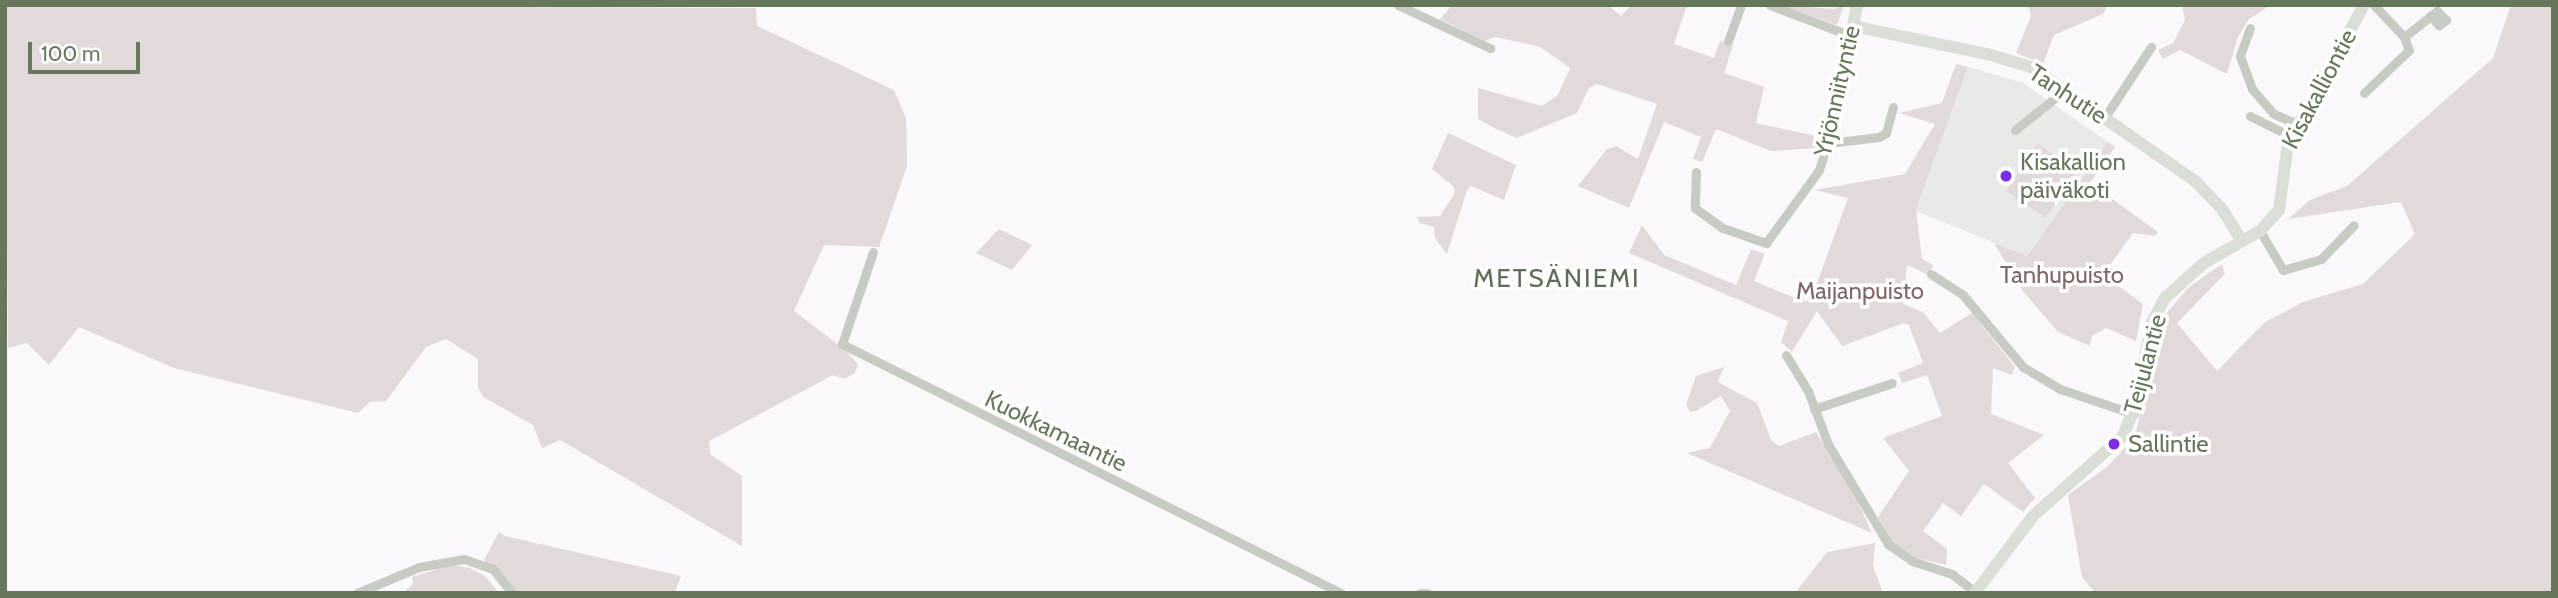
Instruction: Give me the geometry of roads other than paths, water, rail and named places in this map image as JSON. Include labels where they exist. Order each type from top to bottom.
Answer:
[{"type":"street","points":[[1398,5],[1490,48]]},
{"type":"street","points":[[1728,41],[1741,5]]},
{"type":"street","points":[[1770,5],[1852,31]]},
{"type":"street","name":"Yrjönniityntie","points":[[1696,172],[1692,196],[1695,208],[1723,228],[1766,243],[1803,196],[1829,143],[1857,5]]},
{"type":"street","name":"Kisakalliontie","points":[[2260,231],[2279,210],[2284,155],[2292,137],[2364,5]]},
{"type":"street","points":[[2364,93],[2407,56],[2404,37],[2374,5]]},
{"type":"street","points":[[2404,37],[2430,16]]},
{"type":"street","points":[[2250,28],[2239,56],[2252,89],[2274,114],[2300,125]]},
{"type":"street","name":"Tanhutie","points":[[1852,31],[2006,59],[2066,89],[2195,181],[2222,209],[2241,239]]},
{"type":"street","points":[[2105,117],[2151,47]]},
{"type":"street","points":[[2015,130],[2033,120],[2066,89]]},
{"type":"street","points":[[1829,143],[1879,137],[1886,133],[1892,107]]},
{"type":"street","points":[[2250,116],[2292,137]]},
{"type":"street","points":[[2241,239],[2260,231],[2283,270],[2321,259],[2354,225]]},
{"type":"street","name":"Teijulantie","points":[[1975,592],[2033,516],[2118,443],[2134,414],[2158,307],[2204,263],[2241,239]]},
{"type":"street","name":"Kuokkamaantie","points":[[873,252],[842,344],[1342,593]]},
{"type":"street","points":[[1931,274],[1963,295],[2022,368],[2060,389],[2134,414]]},
{"type":"street","points":[[1786,355],[1814,409],[1828,444],[1888,544],[1904,557],[1947,572],[1975,592]]},
{"type":"street","points":[[1814,409],[1892,383]]},
{"type":"street","points":[[356,593],[419,567],[464,559],[493,569],[512,593]]},
{"type":"street","points":[[1420,593],[1427,593]]},
{"type":"place","name":"Kisakallion päiväkoti","points":[[2006,176]]},
{"type":"place","name":"Sallintie","points":[[2114,444]]},
{"type":"district","name":"METSÄNIEMI","points":[[1557,279]]},
{"type":"park label","name":"Tanhupuisto","points":[[2062,275]]},
{"type":"park label","name":"Maijanpuisto","points":[[1860,291]]}]
